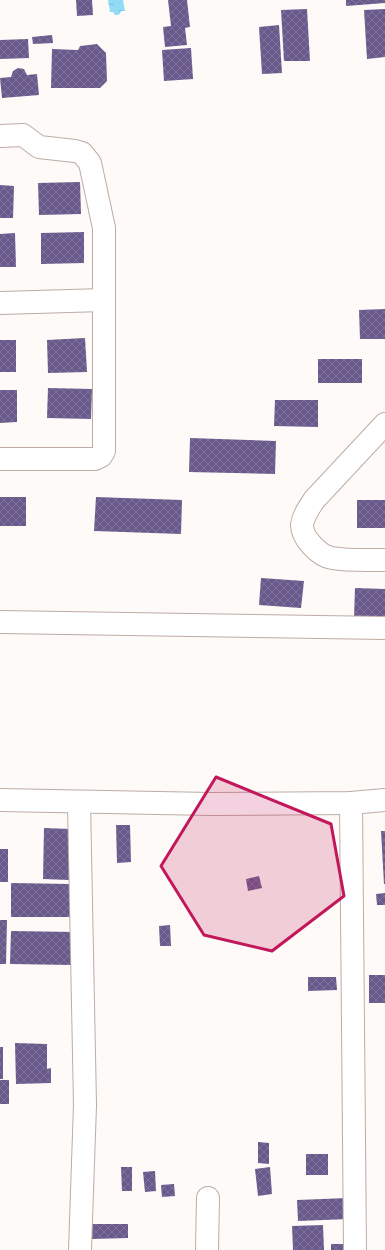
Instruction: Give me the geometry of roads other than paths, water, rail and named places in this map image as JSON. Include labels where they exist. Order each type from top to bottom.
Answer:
[{"type":"street","points":[[0,136],[23,135],[39,147],[82,153],[90,163],[104,228],[104,451],[101,456],[95,459],[0,459]]},
{"type":"street","points":[[0,303],[104,300]]},
{"type":"street","points":[[385,424],[314,500],[305,514],[302,526],[307,538],[316,550],[330,558],[385,560]]},
{"type":"street","points":[[0,622],[385,628]]},
{"type":"street","points":[[0,800],[211,804],[351,803],[385,800]]},
{"type":"street","points":[[79,802],[85,1105],[80,1250]]},
{"type":"street","points":[[351,803],[355,1250]]},
{"type":"street","points":[[207,1250],[208,1198]]},
{"type":"water","points":[[108,0],[123,0],[125,11],[121,11],[120,14],[117,15],[110,12]]}]
